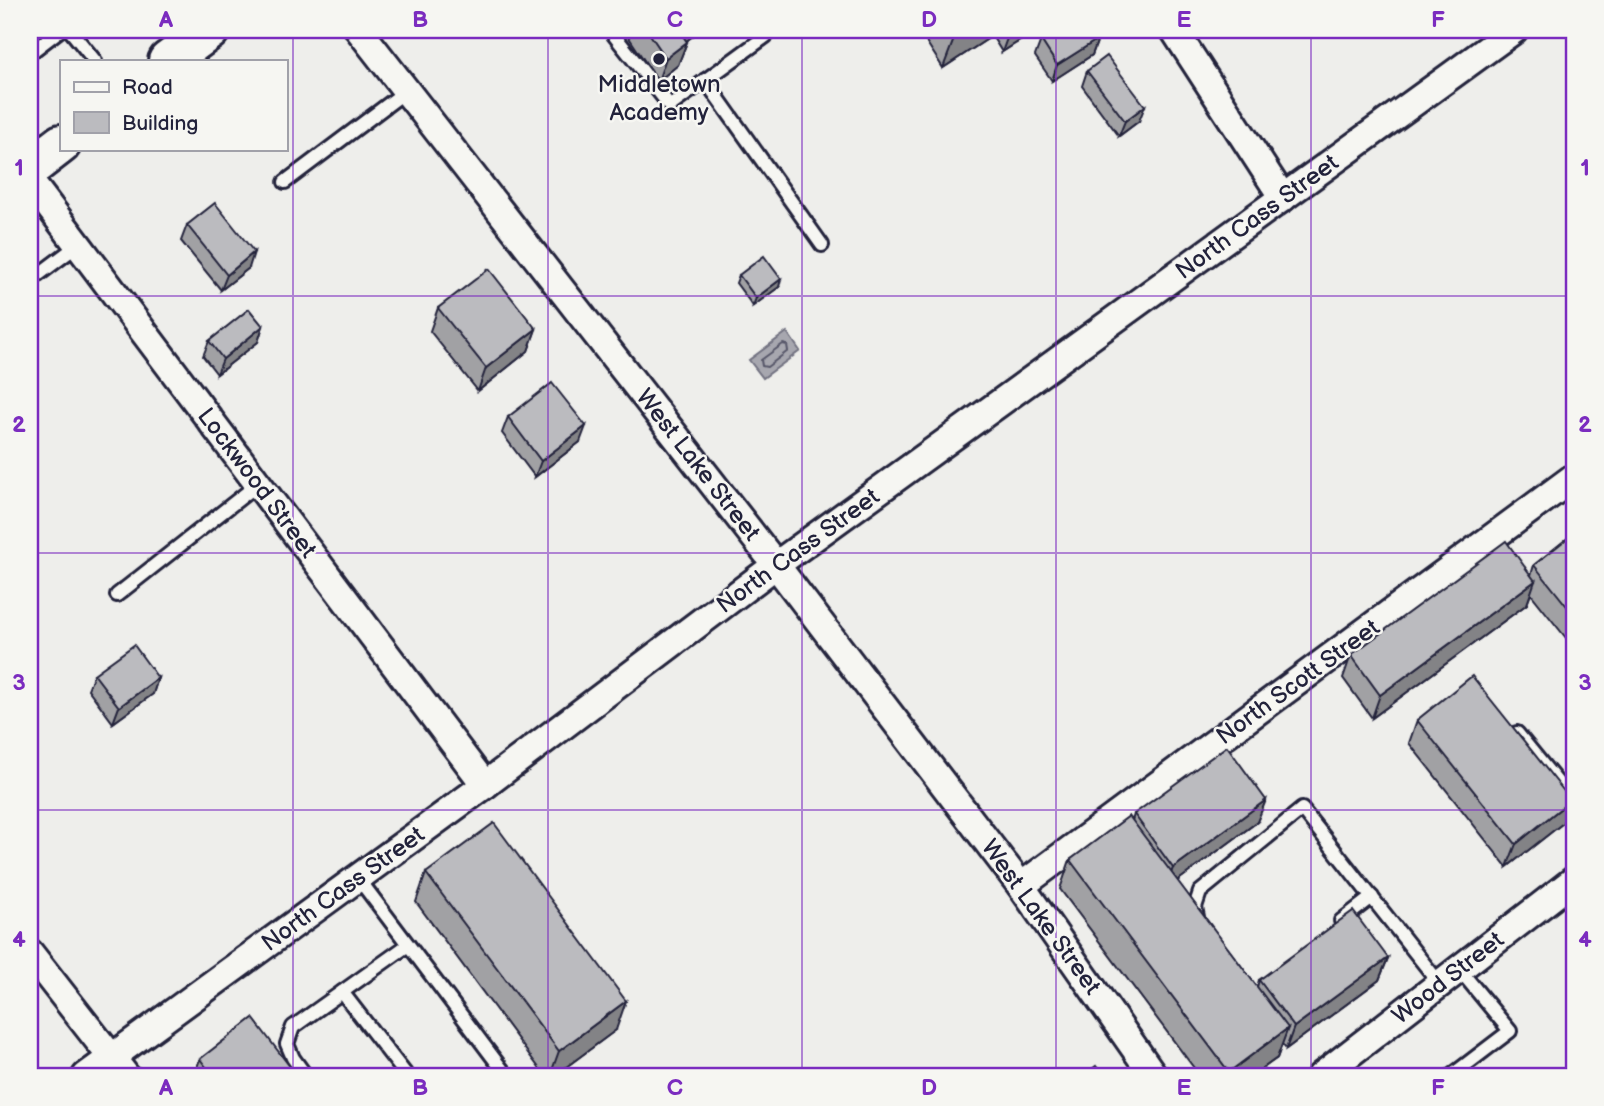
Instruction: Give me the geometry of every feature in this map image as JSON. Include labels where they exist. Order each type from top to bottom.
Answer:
[{"type":"main road","points":[[169,60],[209,30]]},
{"type":"main road","points":[[30,168],[60,145]]},
{"type":"street","name":"West Lake Street","points":[[359,30],[776,565],[1021,886],[1154,1076]]},
{"type":"street","points":[[1174,30],[1283,198]]},
{"type":"street","name":"North Cass Street","points":[[86,1076],[119,1066],[358,878],[776,565],[1514,30]]},
{"type":"street","name":"Lockwood Street","points":[[30,181],[485,785]]},
{"type":"street","name":"North Scott Street","points":[[1021,886],[1574,477]]},
{"type":"street","name":"Wood Street","points":[[1321,1076],[1574,880]]},
{"type":"street","points":[[30,953],[119,1066]]},
{"type":"lane","points":[[30,53],[60,30]]},
{"type":"lane","points":[[70,30],[94,60]]},
{"type":"lane","points":[[610,30],[670,106],[766,36],[762,30]]},
{"type":"lane","points":[[705,80],[822,246]]},
{"type":"lane","points":[[285,182],[406,90]]},
{"type":"lane","points":[[30,281],[78,245]]},
{"type":"lane","points":[[117,595],[258,484]]},
{"type":"lane","points":[[1504,717],[1574,803]]},
{"type":"lane","points":[[1203,934],[1195,907],[1200,892],[1302,809],[1372,897],[1450,976],[1510,1031],[1451,1076]]},
{"type":"lane","points":[[358,878],[507,1076]]},
{"type":"lane","points":[[1328,930],[1372,897]]},
{"type":"lane","points":[[306,1076],[287,1044],[293,1027],[408,944]]},
{"type":"lane","points":[[342,992],[407,1076]]},
{"type":"water","points":[[787,332],[800,351],[763,378],[749,360]]},
{"type":"building","points":[[647,30],[679,30],[687,42],[666,58]]},
{"type":"building","points":[[948,30],[968,30],[954,39]]},
{"type":"building","points":[[1058,30],[1092,30],[1098,39],[1057,65],[1041,40]]},
{"type":"building","points":[[1107,56],[1145,106],[1125,121],[1087,71]]},
{"type":"building","points":[[215,203],[254,252],[227,275],[187,225]]},
{"type":"building","points":[[764,256],[781,279],[756,298],[739,275]]},
{"type":"building","points":[[489,269],[536,329],[486,368],[438,308]]},
{"type":"building","points":[[249,309],[263,326],[223,359],[209,341]]},
{"type":"building","points":[[552,383],[586,426],[541,461],[508,417]]},
{"type":"building","points":[[1574,533],[1574,615],[1534,565]]},
{"type":"building","points":[[1506,541],[1535,581],[1380,695],[1351,655]]},
{"type":"building","points":[[134,645],[158,678],[119,707],[94,674]]},
{"type":"building","points":[[1472,676],[1571,800],[1516,844],[1417,720]]},
{"type":"building","points":[[1227,746],[1266,800],[1173,868],[1134,814]]},
{"type":"building","points":[[1129,816],[1288,1028],[1229,1072],[1070,860]]},
{"type":"building","points":[[494,823],[626,1001],[559,1051],[426,873]]},
{"type":"building","points":[[1353,911],[1388,958],[1294,1027],[1259,980]]},
{"type":"building","points":[[253,1018],[297,1076],[213,1076],[200,1059]]},
{"type":"building","points":[[1096,1066],[1104,1076],[1083,1076]]},
{"type":"place","name":"Middletown Academy","points":[[659,59]]}]
